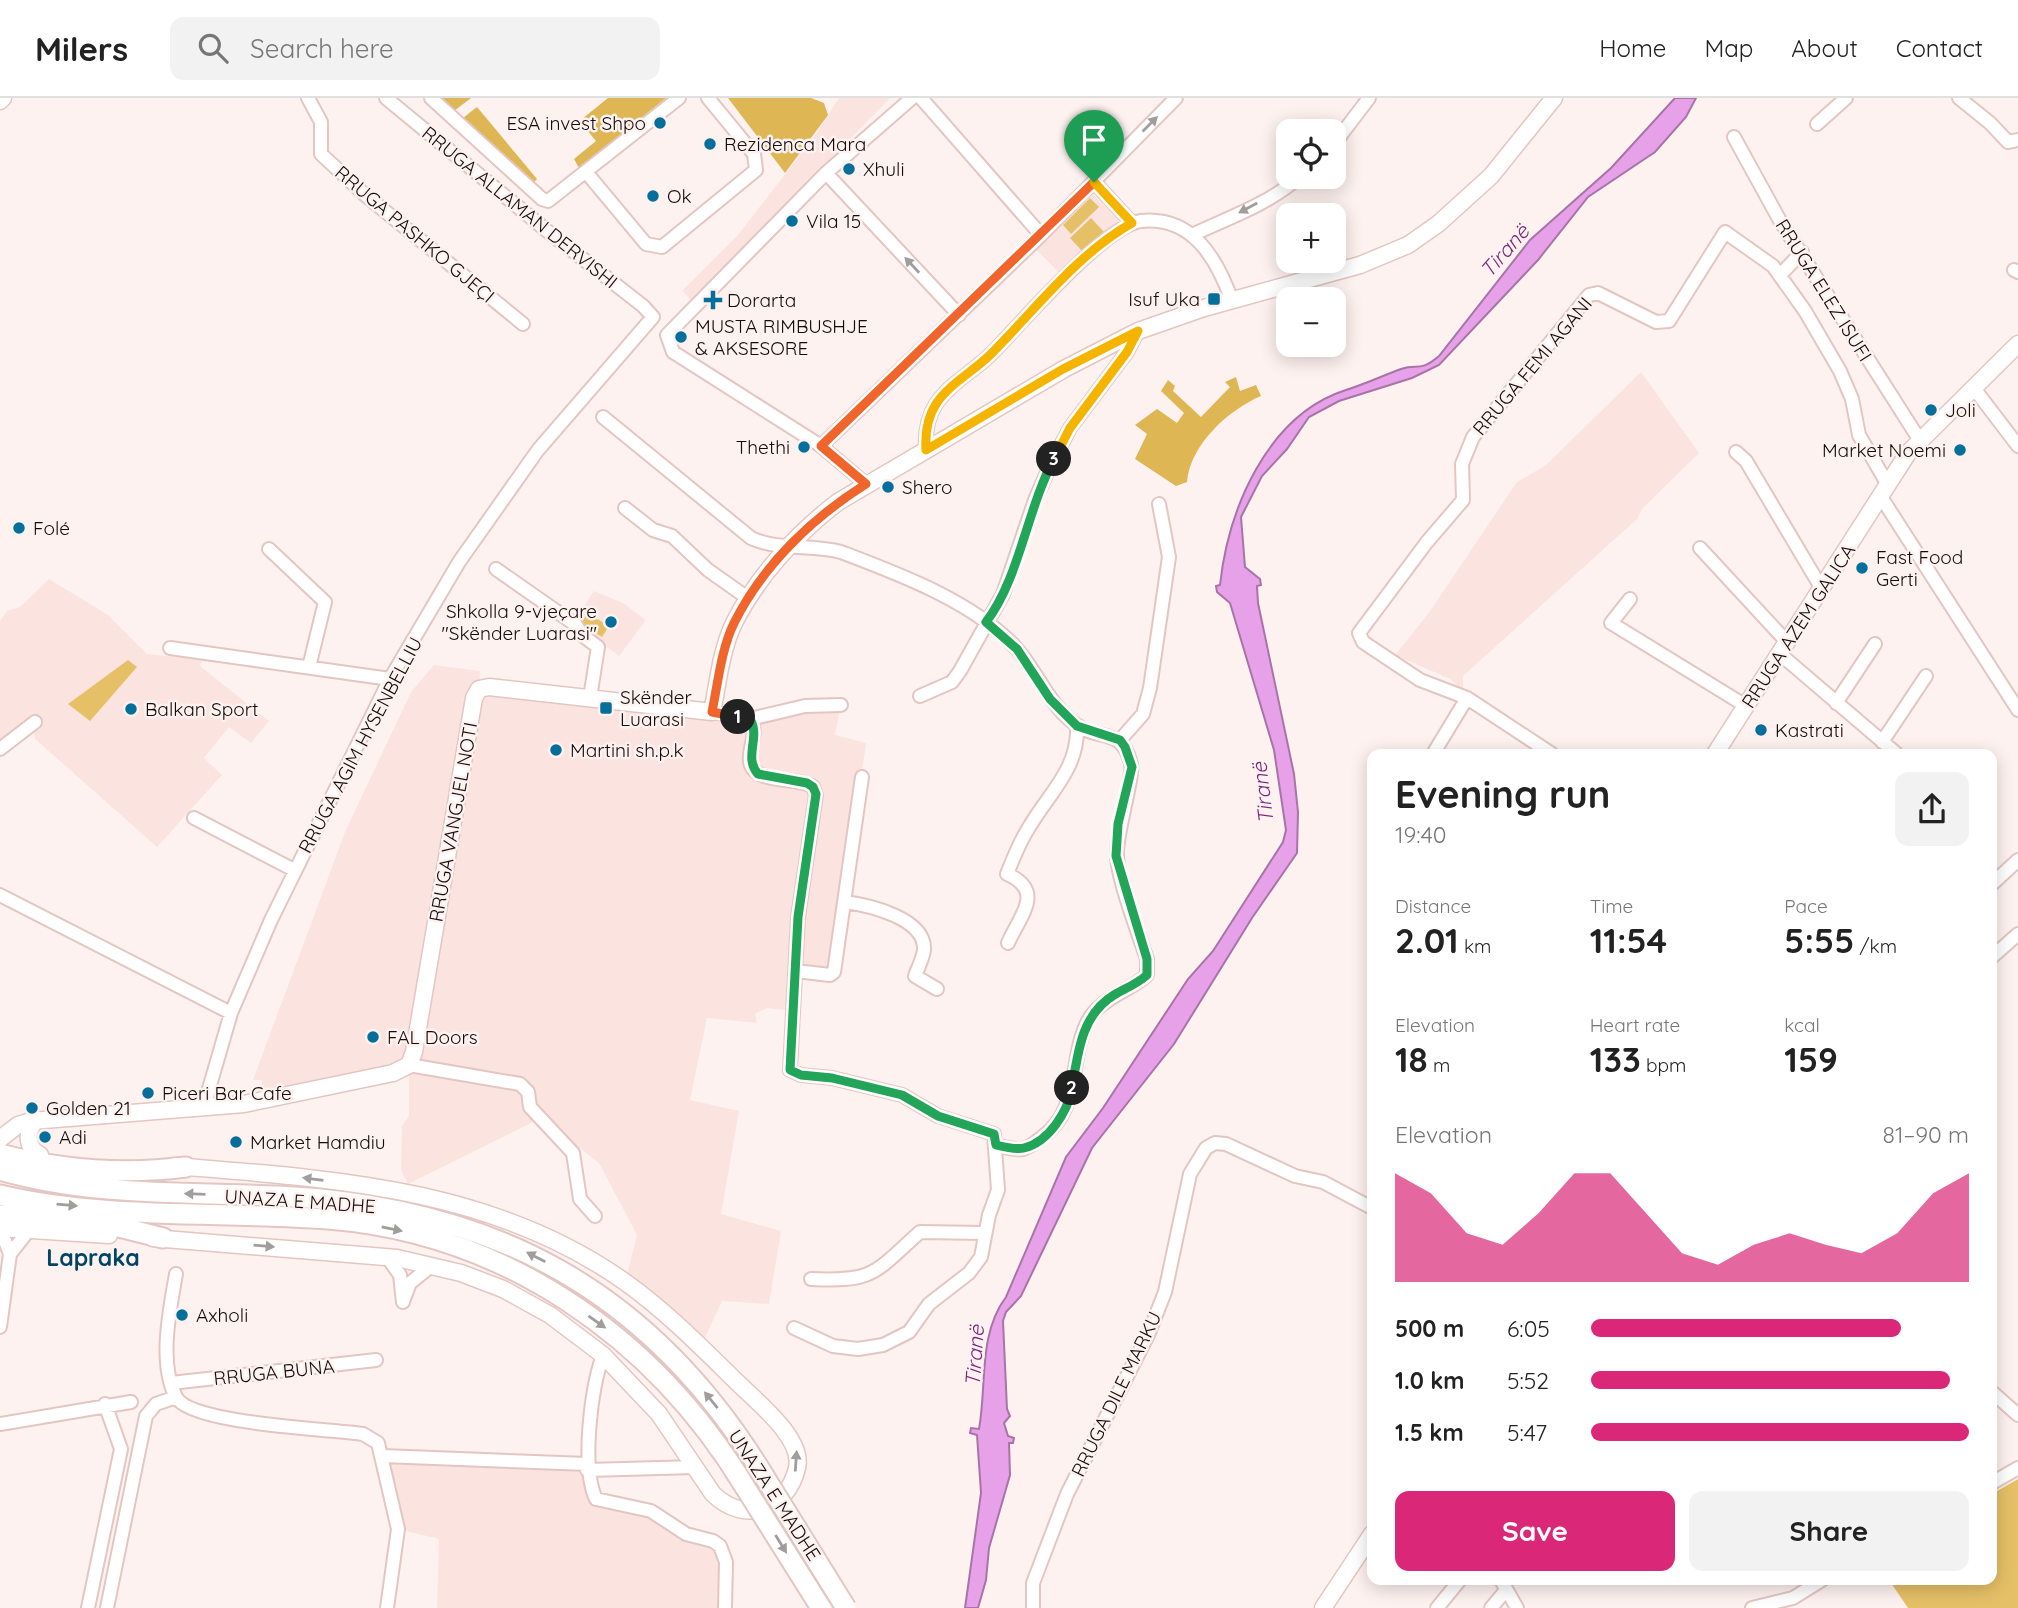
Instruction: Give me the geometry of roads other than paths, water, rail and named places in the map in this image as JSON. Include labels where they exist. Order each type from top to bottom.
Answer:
[{"type":"highway","points":[[0,1154],[69,1170],[186,1167]]},
{"type":"highway","name":"UNAZA E MADHE","points":[[3,1170],[105,1189],[334,1200],[414,1213],[484,1234],[556,1268],[606,1299],[643,1329],[712,1401],[764,1476],[846,1608]]},
{"type":"highway","name":"UNAZA E MADHE","points":[[0,1195],[136,1210],[331,1219],[398,1230],[472,1252],[542,1285],[622,1340],[688,1404],[745,1486],[821,1608]]},
{"type":"highway","points":[[0,1200],[30,1200]]},
{"type":"highway","points":[[0,1215],[119,1227],[163,1238]]},
{"type":"main road","points":[[712,712],[726,644],[734,624],[749,599],[810,523],[866,484],[1063,369],[1138,331],[1360,265],[1408,245],[1438,224],[1492,176],[1554,98]]},
{"type":"main road","points":[[1885,491],[1919,439],[2018,344]]},
{"type":"main road","name":"RRUGA AZEM GALICA","points":[[1718,749],[1885,491]]},
{"type":"main road","name":"RRUGA VANGJEL NOTI","points":[[409,1065],[414,1052],[474,698],[479,689],[489,687],[712,712]]},
{"type":"main road","points":[[0,1139],[19,1125],[34,1121],[244,1104],[393,1073],[409,1065]]},
{"type":"main road","points":[[34,1121],[29,1138],[31,1148],[40,1155]]},
{"type":"main road","points":[[0,1146],[40,1155],[274,1174],[417,1193],[493,1213],[555,1240],[625,1282],[686,1333],[769,1414],[798,1452],[798,1466],[786,1492],[766,1508],[751,1512],[735,1510],[723,1504],[659,1414],[603,1355],[550,1315],[503,1289],[461,1273],[387,1257],[163,1238],[0,1228]]},
{"type":"main road","points":[[1323,1608],[1367,1542]]},
{"type":"street","name":"RRUGA PASHKO GJEÇI","points":[[308,98],[321,122],[321,154],[364,194],[523,324]]},
{"type":"street","name":"RRUGA ALLAMAN DERVISHI","points":[[386,98],[643,306],[653,317]]},
{"type":"street","points":[[431,98],[542,199],[554,199],[679,98]]},
{"type":"street","points":[[586,172],[646,244],[662,247],[757,170],[754,154],[708,98]]},
{"type":"street","points":[[866,484],[821,446],[673,352],[667,335],[826,173],[912,98]]},
{"type":"street","points":[[921,98],[1041,235]]},
{"type":"street","points":[[821,446],[1041,235],[1176,98]]},
{"type":"street","points":[[1346,128],[1369,98]]},
{"type":"street","points":[[1818,124],[1846,98]]},
{"type":"street","points":[[1959,98],[2008,142],[2018,140]]},
{"type":"street","name":"RRUGA ELEZ ISUFI","points":[[1734,137],[1779,219],[1919,439]]},
{"type":"street","points":[[826,173],[959,315]]},
{"type":"street","points":[[1094,182],[1132,223]]},
{"type":"street","points":[[1194,233],[1282,189]]},
{"type":"street","points":[[926,450],[926,427],[935,405],[989,356],[1081,263],[1118,231],[1132,223],[1159,222],[1194,233],[1217,266],[1232,301]]},
{"type":"street","name":"RRUGA FEMI AGANI","points":[[1467,698],[1420,680],[1363,642],[1359,633],[1420,550],[1463,500],[1462,464],[1473,437],[1589,295],[1598,293],[1656,322],[1669,321],[1725,232],[1781,274]]},
{"type":"street","points":[[1802,252],[1781,274],[1840,371],[1852,398],[1859,435],[1885,491],[2018,710]]},
{"type":"street","name":"RRUGA AGIM HYSENBELLIU","points":[[204,1106],[231,1013],[294,870],[390,680],[459,562],[538,450],[653,317]]},
{"type":"street","points":[[920,696],[952,682],[1003,594],[1035,500],[1070,428],[1127,352],[1138,331]]},
{"type":"street","points":[[1973,387],[2018,446]]},
{"type":"street","points":[[603,417],[751,538],[790,547],[825,548],[874,565],[973,611],[1017,649],[1050,699],[1077,726],[1120,740],[1132,767],[1118,824],[1116,856],[1147,959],[1147,975],[1093,1013],[1084,1032],[1066,1110],[1046,1135],[1022,1149],[996,1145]]},
{"type":"street","points":[[1736,452],[1746,461],[1822,589]]},
{"type":"street","points":[[1120,740],[1143,714],[1150,688],[1169,557],[1159,504]]},
{"type":"street","points":[[625,508],[653,530],[672,536],[708,569],[749,599]]},
{"type":"street","points":[[1700,548],[1783,648],[1836,703],[1891,749]]},
{"type":"street","points":[[269,549],[325,602],[309,667]]},
{"type":"street","points":[[496,569],[576,625],[582,635],[598,648],[590,698]]},
{"type":"street","points":[[1630,599],[1611,623],[1746,706]]},
{"type":"street","points":[[1836,703],[1875,644]]},
{"type":"street","points":[[170,648],[390,680]]},
{"type":"street","points":[[1882,742],[1926,676]]},
{"type":"street","points":[[1436,749],[1467,698],[1544,749]]},
{"type":"street","points":[[794,1328],[833,1346],[858,1349],[883,1345],[909,1332],[938,1295],[969,1273],[981,1256],[998,1190],[994,1134],[938,1116],[902,1095],[832,1078],[801,1075],[790,1070],[798,917],[816,794],[813,787],[807,783],[765,776],[753,768],[750,760],[754,726],[750,719],[805,706],[841,705]]},
{"type":"street","name":"RRUGA VANGJEL NOTI","points":[[712,712],[750,719]]},
{"type":"street","points":[[0,749],[35,722]]},
{"type":"street","points":[[1008,943],[1027,903],[1028,889],[1024,882],[1007,874],[1026,830],[1062,781],[1077,741],[1077,726]]},
{"type":"street","points":[[796,971],[830,975],[834,972],[862,777]]},
{"type":"street","points":[[194,818],[294,870]]},
{"type":"street","points":[[1997,879],[2018,860]]},
{"type":"street","points":[[0,895],[231,1013]]},
{"type":"street","points":[[845,902],[879,908],[909,925],[923,942],[924,951],[915,976],[937,989]]},
{"type":"street","points":[[1997,953],[2018,934]]},
{"type":"street","points":[[409,1065],[520,1084],[528,1092],[530,1107],[573,1153],[580,1199],[595,1216]]},
{"type":"street","name":"RRUGA DILE MARKU","points":[[1032,1608],[1033,1583],[1067,1494],[1148,1335],[1165,1292],[1191,1174],[1199,1157],[1215,1143],[1226,1144],[1295,1176],[1323,1182],[1367,1205]]},
{"type":"street","points":[[0,1228],[10,1254],[0,1328]]},
{"type":"street","points":[[10,1254],[29,1230]]},
{"type":"street","points":[[811,1279],[864,1278],[874,1273],[920,1232],[985,1234]]},
{"type":"street","points":[[387,1257],[400,1275],[403,1302],[410,1283],[431,1266]]},
{"type":"street","points":[[176,1274],[166,1333],[176,1397],[189,1409],[231,1420],[363,1434],[379,1443],[398,1528],[387,1608]]},
{"type":"street","points":[[603,1355],[587,1467],[596,1499],[651,1511],[686,1534],[713,1541],[720,1546],[726,1562],[725,1608]]},
{"type":"street","name":"RRUGA BUNA","points":[[172,1383],[376,1360]]},
{"type":"street","points":[[1997,1396],[2018,1415]]},
{"type":"street","points":[[107,1608],[146,1416],[152,1407],[176,1397]]},
{"type":"street","points":[[0,1423],[105,1404],[131,1402]]},
{"type":"street","points":[[88,1608],[121,1449],[105,1404]]},
{"type":"street","points":[[383,1456],[587,1467],[696,1467]]},
{"type":"street","points":[[1997,1480],[2018,1468]]},
{"type":"street","points":[[1437,1608],[1456,1585]]},
{"type":"street","points":[[1491,1608],[1504,1585]]},
{"type":"street","points":[[1504,1585],[1517,1608]]},
{"type":"street","points":[[1752,1608],[1793,1598],[1814,1585]]},
{"type":"place","name":"ESA invest Shpo","points":[[660,123]]},
{"type":"place","name":"Rezidenca Mara","points":[[710,144]]},
{"type":"place","name":"Xhuli","points":[[849,169]]},
{"type":"place","name":"Ok","points":[[653,196]]},
{"type":"place","name":"Vila 15","points":[[792,221]]},
{"type":"place","name":"Isuf Uka","points":[[1214,299]]},
{"type":"place","name":"Dorarta","points":[[713,300]]},
{"type":"place","name":"MUSTA RIMBUSHJE & AKSESORE","points":[[681,337]]},
{"type":"place","name":"Joli","points":[[1931,410]]},
{"type":"place","name":"Thethi","points":[[804,447]]},
{"type":"place","name":"Market Noemi","points":[[1960,450]]},
{"type":"place","name":"Shero","points":[[888,487]]},
{"type":"place","name":"Folé","points":[[19,528]]},
{"type":"place","name":"Fast Food Gerti","points":[[1862,568]]},
{"type":"place","name":"Shkolla 9-vjeçare \"Skënder Luarasi\"","points":[[611,622]]},
{"type":"place","name":"Skënder Luarasi","points":[[606,708]]},
{"type":"place","name":"Balkan Sport","points":[[131,709]]},
{"type":"place","name":"Kastrati","points":[[1761,730]]},
{"type":"place","name":"Martini sh.p.k","points":[[556,750]]},
{"type":"place","name":"FAL Doors","points":[[373,1037]]},
{"type":"place","name":"Piceri Bar Cafe","points":[[148,1093]]},
{"type":"place","name":"Golden 21","points":[[32,1108]]},
{"type":"place","name":"Adi","points":[[45,1137]]},
{"type":"place","name":"Market Hamdiu","points":[[236,1142]]},
{"type":"place","name":"Axholi","points":[[182,1315]]},
{"type":"district","name":"Lapraka","points":[[93,1258]]},
{"type":"water label","name":"Tiranë","points":[[1505,251]]},
{"type":"water label","name":"Tiranë","points":[[1263,793]]},
{"type":"water label","name":"Tiranë","points":[[975,1356]]}]
